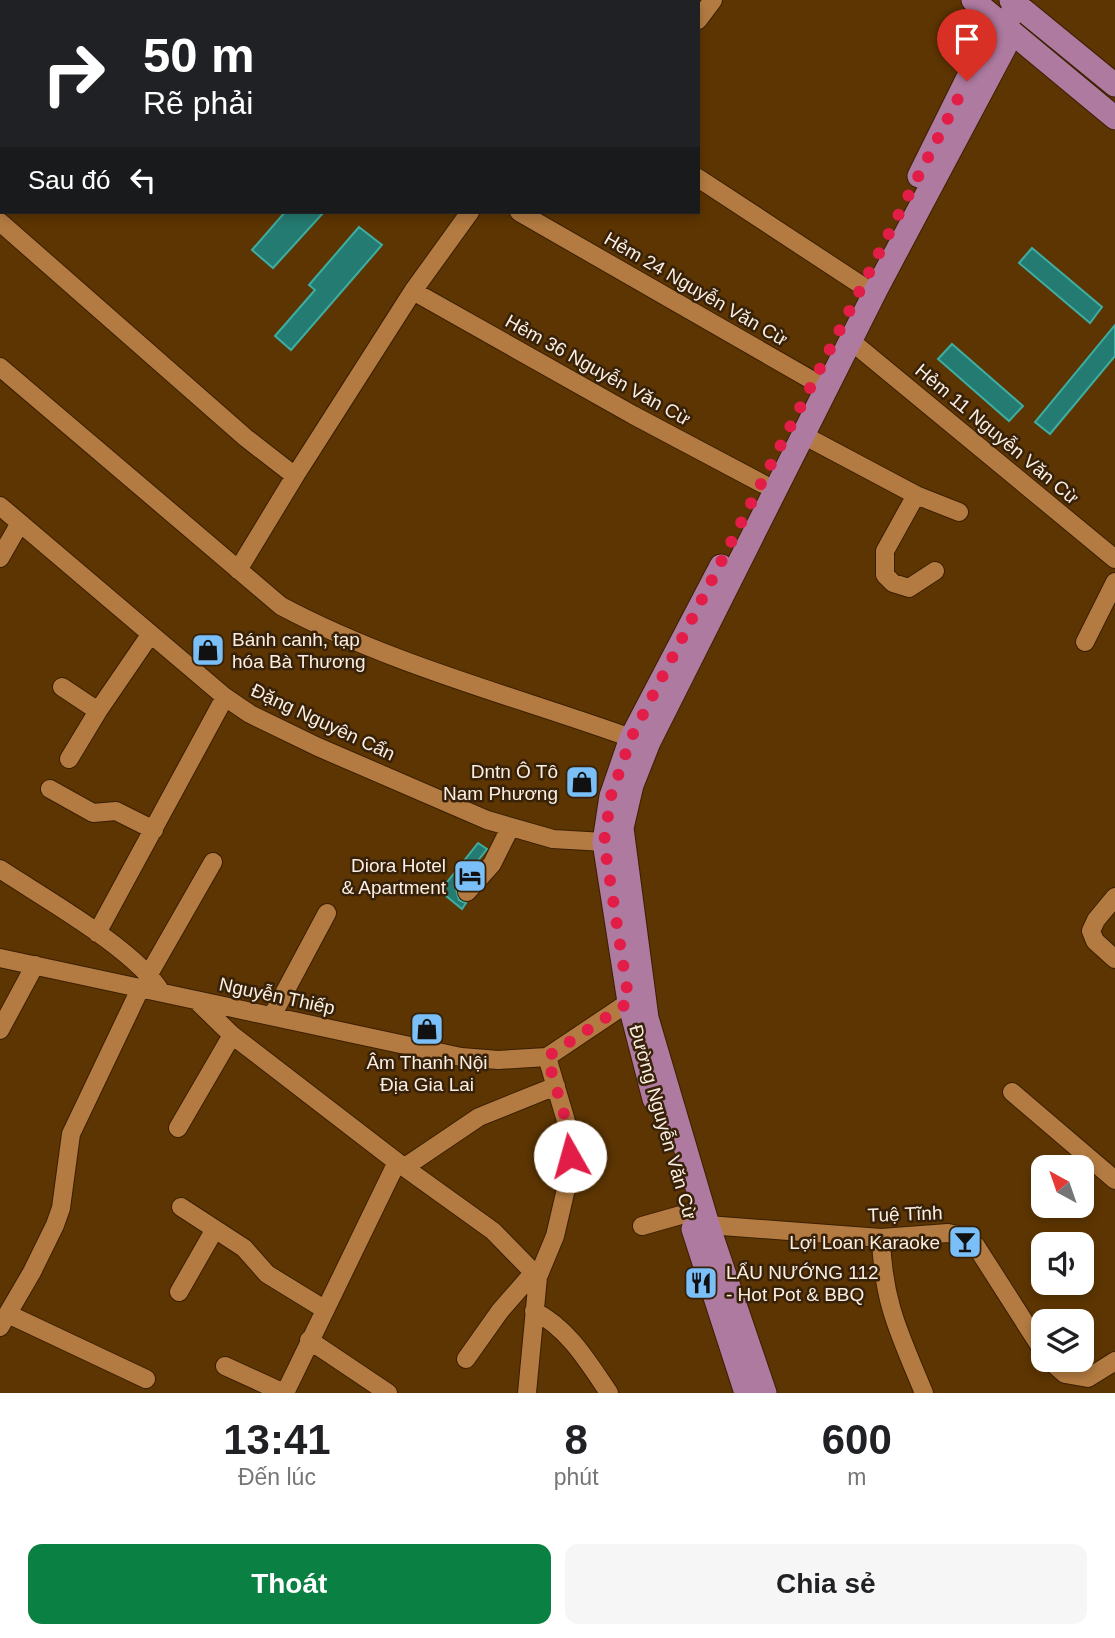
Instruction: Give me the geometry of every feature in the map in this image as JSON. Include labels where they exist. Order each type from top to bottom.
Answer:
[{"type":"main road","points":[[973,0],[1115,118]]},
{"type":"main road","points":[[1005,27],[1015,1],[1114,83]]},
{"type":"main road","name":"Đường Nguyễn Văn Cừ","points":[[746,1393],[696,1222],[642,1060],[629,1002],[604,842],[611,796],[631,738],[684,655],[805,436],[845,338],[864,287],[989,35],[1005,27],[1006,47],[845,338],[815,382],[763,484],[684,655],[632,785],[622,828],[647,1018],[696,1222],[765,1393]]},
{"type":"street","points":[[700,17],[713,0]]},
{"type":"street","points":[[700,178],[864,287]]},
{"type":"street","points":[[238,570],[414,291],[469,214]]},
{"type":"street","name":"Hẻm 24 Nguyễn Văn Cừ","points":[[522,214],[815,382]]},
{"type":"street","points":[[0,222],[246,438],[295,476]]},
{"type":"street","name":"Hẻm 36 Nguyễn Văn Cừ","points":[[414,291],[633,415],[763,484]]},
{"type":"street","name":"Hẻm 11 Nguyễn Văn Cừ","points":[[845,338],[1115,559]]},
{"type":"street","points":[[0,367],[281,606],[314,623],[476,687],[631,738]]},
{"type":"street","points":[[805,436],[916,495],[959,512]]},
{"type":"street","points":[[916,495],[885,551],[886,575],[893,583],[909,588],[935,571]]},
{"type":"street","name":"Đặng Nguyên Cẩn","points":[[0,506],[150,635],[225,697],[250,713],[318,747],[510,828],[553,839],[604,842]]},
{"type":"street","points":[[0,558],[20,523]]},
{"type":"street","points":[[1085,642],[1115,582]]},
{"type":"street","points":[[69,759],[150,635]]},
{"type":"street","points":[[62,687],[98,711]]},
{"type":"street","points":[[97,933],[225,697]]},
{"type":"street","points":[[50,789],[93,813],[116,811],[154,830]]},
{"type":"street","points":[[467,892],[492,864],[510,828]]},
{"type":"street","points":[[146,1379],[4,1321],[55,1225],[61,1208],[71,1134],[145,980],[213,862]]},
{"type":"street","points":[[0,869],[97,933],[145,980]]},
{"type":"street","points":[[1115,897],[1096,920],[1091,931],[1095,941],[1115,959]]},
{"type":"street","points":[[272,1016],[327,913]]},
{"type":"street","name":"Nguyễn Thiếp","points":[[0,958],[145,980],[161,992],[197,1001],[480,1060],[547,1057]]},
{"type":"street","points":[[0,1030],[35,965]]},
{"type":"street","points":[[197,1001],[232,1035],[493,1231],[536,1274],[527,1393]]},
{"type":"street","points":[[466,1359],[500,1311],[536,1274],[555,1236],[569,1176],[569,1131],[547,1057],[629,1002]]},
{"type":"street","points":[[178,1128],[232,1035]]},
{"type":"street","points":[[225,1366],[285,1393],[324,1308],[401,1164],[479,1116],[556,1086]]},
{"type":"street","points":[[1012,1092],[1115,1180]]},
{"type":"street","points":[[181,1207],[244,1248],[267,1274],[324,1308]]},
{"type":"street","points":[[642,1226],[696,1222]]},
{"type":"street","name":"Tuệ Tĩnh","points":[[696,1222],[881,1238],[948,1233],[963,1236],[976,1245],[1031,1332]]},
{"type":"street","points":[[179,1292],[215,1230]]},
{"type":"street","points":[[881,1238],[882,1276],[891,1312],[924,1393]]},
{"type":"street","points":[[534,1311],[547,1318],[572,1341],[609,1393]]},
{"type":"street","points":[[309,1340],[388,1393]]},
{"type":"street","points":[[1063,1372],[1084,1386],[1115,1361]]},
{"type":"building","points":[[283,214],[322,214],[273,268],[252,250]]},
{"type":"building","points":[[359,227],[382,245],[291,350],[275,336],[315,290],[309,285]]},
{"type":"building","points":[[1032,248],[1102,307],[1090,323],[1019,263]]},
{"type":"building","points":[[1115,325],[1115,356],[1050,434],[1035,422]]},
{"type":"building","points":[[952,344],[1023,406],[1009,421],[938,359]]},
{"type":"building","points":[[478,843],[487,849],[456,889],[459,900],[466,903],[462,909],[440,891]]},
{"type":"place","name":"Bánh canh, tạp hóa Bà Thương","points":[[208,650]]},
{"type":"place","name":"Dntn Ô Tô Nam Phương","points":[[582,782]]},
{"type":"place","name":"Diora Hotel & Apartment","points":[[470,876]]},
{"type":"place","name":"Âm Thanh Nội Địa Gia Lai","points":[[427,1029]]},
{"type":"place","name":"Lợi Loan Karaoke","points":[[965,1242]]},
{"type":"place","name":"LẨU NƯỚNG 112 - Hot Pot & BBQ","points":[[701,1283]]},
{"type":"route","points":[[570,1156],[569,1131],[547,1057],[629,1002],[604,842],[611,796],[631,738],[967,81]]}]
